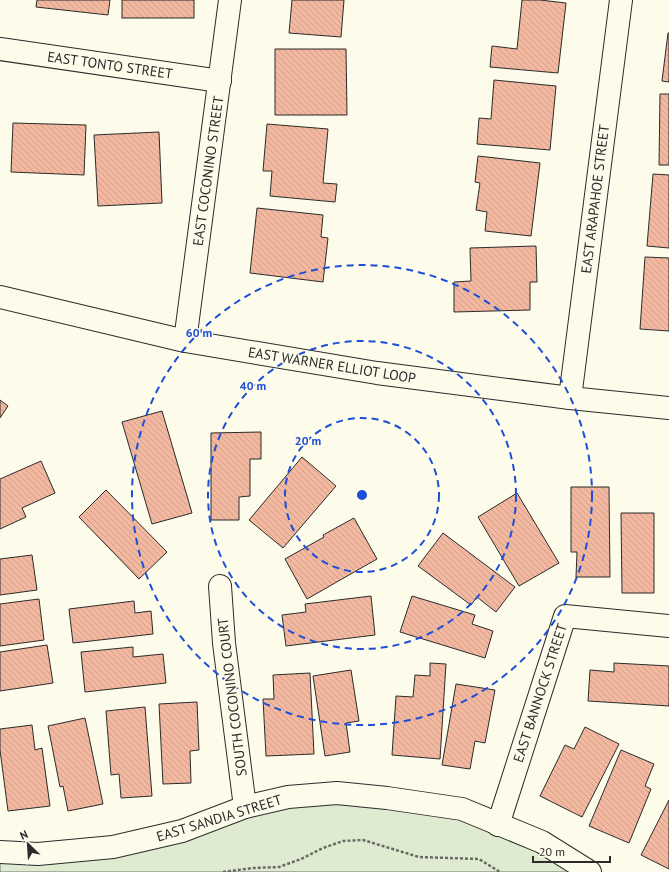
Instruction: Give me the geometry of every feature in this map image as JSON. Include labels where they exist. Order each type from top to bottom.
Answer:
[{"type":"street","name":"EAST COCONINO STREET","points":[[185,341],[230,0]]},
{"type":"street","name":"EAST ARAPAHOE STREET","points":[[570,398],[621,0]]},
{"type":"street","name":"EAST TONTO STREET","points":[[0,49],[220,81]]},
{"type":"street","name":"EAST WARNER ELLIOT LOOP","points":[[0,297],[185,341],[377,373],[570,398],[669,408]]},
{"type":"street","name":"SOUTH COCONINO COURT","points":[[220,586],[224,643],[245,807]]},
{"type":"street","name":"EAST BANNOCK STREET","points":[[498,825],[565,616],[669,626]]},
{"type":"street","name":"EAST SANDIA STREET","points":[[0,852],[38,854],[113,847],[182,831],[245,807],[288,797],[337,793],[387,798],[462,809],[542,842],[590,872]]},
{"type":"path","points":[[223,872],[253,868],[279,867],[302,859],[323,848],[342,841],[363,840],[419,857],[479,859],[500,872]]},
{"type":"green space","points":[[288,797],[462,809],[590,872],[0,872],[0,852],[38,854]]},
{"type":"building","points":[[37,0],[110,0],[108,15],[36,7]]},
{"type":"building","points":[[122,0],[194,0],[194,18],[122,18]]},
{"type":"building","points":[[292,0],[344,0],[341,37],[289,33]]},
{"type":"building","points":[[522,0],[540,0],[566,3],[558,73],[490,67],[492,46],[517,49]]},
{"type":"building","points":[[669,33],[669,82],[662,81]]},
{"type":"building","points":[[275,49],[346,49],[347,115],[275,115]]},
{"type":"building","points":[[494,80],[556,86],[550,150],[477,144],[479,118],[491,119]]},
{"type":"building","points":[[660,94],[669,94],[669,165],[659,165]]},
{"type":"building","points":[[13,123],[86,125],[84,175],[11,172]]},
{"type":"building","points":[[267,124],[328,129],[323,183],[337,184],[335,202],[270,196],[272,171],[263,171]]},
{"type":"building","points":[[159,132],[162,203],[98,206],[94,135]]},
{"type":"building","points":[[478,156],[540,163],[531,236],[485,231],[487,212],[476,210],[480,183],[475,182]]},
{"type":"building","points":[[653,174],[669,175],[669,248],[647,246]]},
{"type":"building","points":[[257,208],[323,215],[321,237],[328,238],[323,282],[250,273]]},
{"type":"building","points":[[536,246],[537,282],[530,282],[530,310],[454,312],[454,282],[471,281],[470,248]]},
{"type":"building","points":[[645,257],[669,258],[669,331],[640,329]]},
{"type":"building","points":[[0,400],[8,406],[0,418]]},
{"type":"building","points":[[162,411],[192,513],[152,524],[122,422]]},
{"type":"building","points":[[261,432],[261,459],[250,459],[250,496],[239,497],[239,520],[211,520],[211,433]]},
{"type":"building","points":[[302,457],[336,486],[283,548],[249,520]]},
{"type":"building","points":[[41,461],[55,493],[22,508],[26,517],[0,529],[0,479]]},
{"type":"building","points":[[571,487],[609,487],[610,577],[576,577],[577,552],[571,552]]},
{"type":"building","points":[[106,490],[167,552],[139,579],[79,517]]},
{"type":"building","points":[[517,493],[559,563],[519,586],[478,517]]},
{"type":"building","points":[[621,513],[654,513],[654,593],[622,593]]},
{"type":"building","points":[[354,518],[377,559],[307,599],[285,559],[324,537],[323,535]]},
{"type":"building","points":[[443,533],[515,587],[496,612],[477,597],[471,605],[418,566]]},
{"type":"building","points":[[32,555],[37,590],[0,595],[0,559]]},
{"type":"building","points":[[371,596],[375,635],[286,646],[282,615],[306,612],[305,604]]},
{"type":"building","points":[[412,596],[475,615],[472,624],[493,631],[485,658],[400,632]]},
{"type":"building","points":[[39,599],[44,640],[0,646],[0,604]]},
{"type":"building","points":[[134,601],[135,613],[151,611],[153,634],[73,643],[69,609]]},
{"type":"building","points":[[47,645],[53,683],[0,691],[0,652]]},
{"type":"building","points":[[133,647],[133,657],[163,654],[166,683],[85,692],[81,652]]},
{"type":"building","points":[[430,663],[446,664],[440,759],[392,755],[396,696],[413,697],[415,675],[430,676]]},
{"type":"building","points":[[614,663],[669,666],[669,706],[588,701],[590,670],[614,672]]},
{"type":"building","points":[[351,670],[359,721],[346,723],[350,752],[325,756],[313,676]]},
{"type":"building","points":[[310,673],[314,754],[266,756],[263,699],[274,699],[273,675]]},
{"type":"building","points":[[456,684],[495,690],[485,743],[475,741],[470,769],[442,765]]},
{"type":"building","points":[[197,702],[199,750],[190,751],[191,783],[163,784],[159,704]]},
{"type":"building","points":[[145,707],[152,796],[121,798],[119,774],[111,775],[106,711]]},
{"type":"building","points":[[85,718],[103,804],[68,811],[63,786],[60,787],[48,726]]},
{"type":"building","points":[[32,725],[35,750],[42,748],[50,806],[8,811],[0,750],[0,729]]},
{"type":"building","points":[[585,727],[619,744],[582,817],[540,796],[565,745],[574,749]]},
{"type":"building","points":[[621,750],[654,764],[645,786],[651,789],[629,843],[589,826]]},
{"type":"building","points":[[669,800],[669,869],[641,855]]}]
